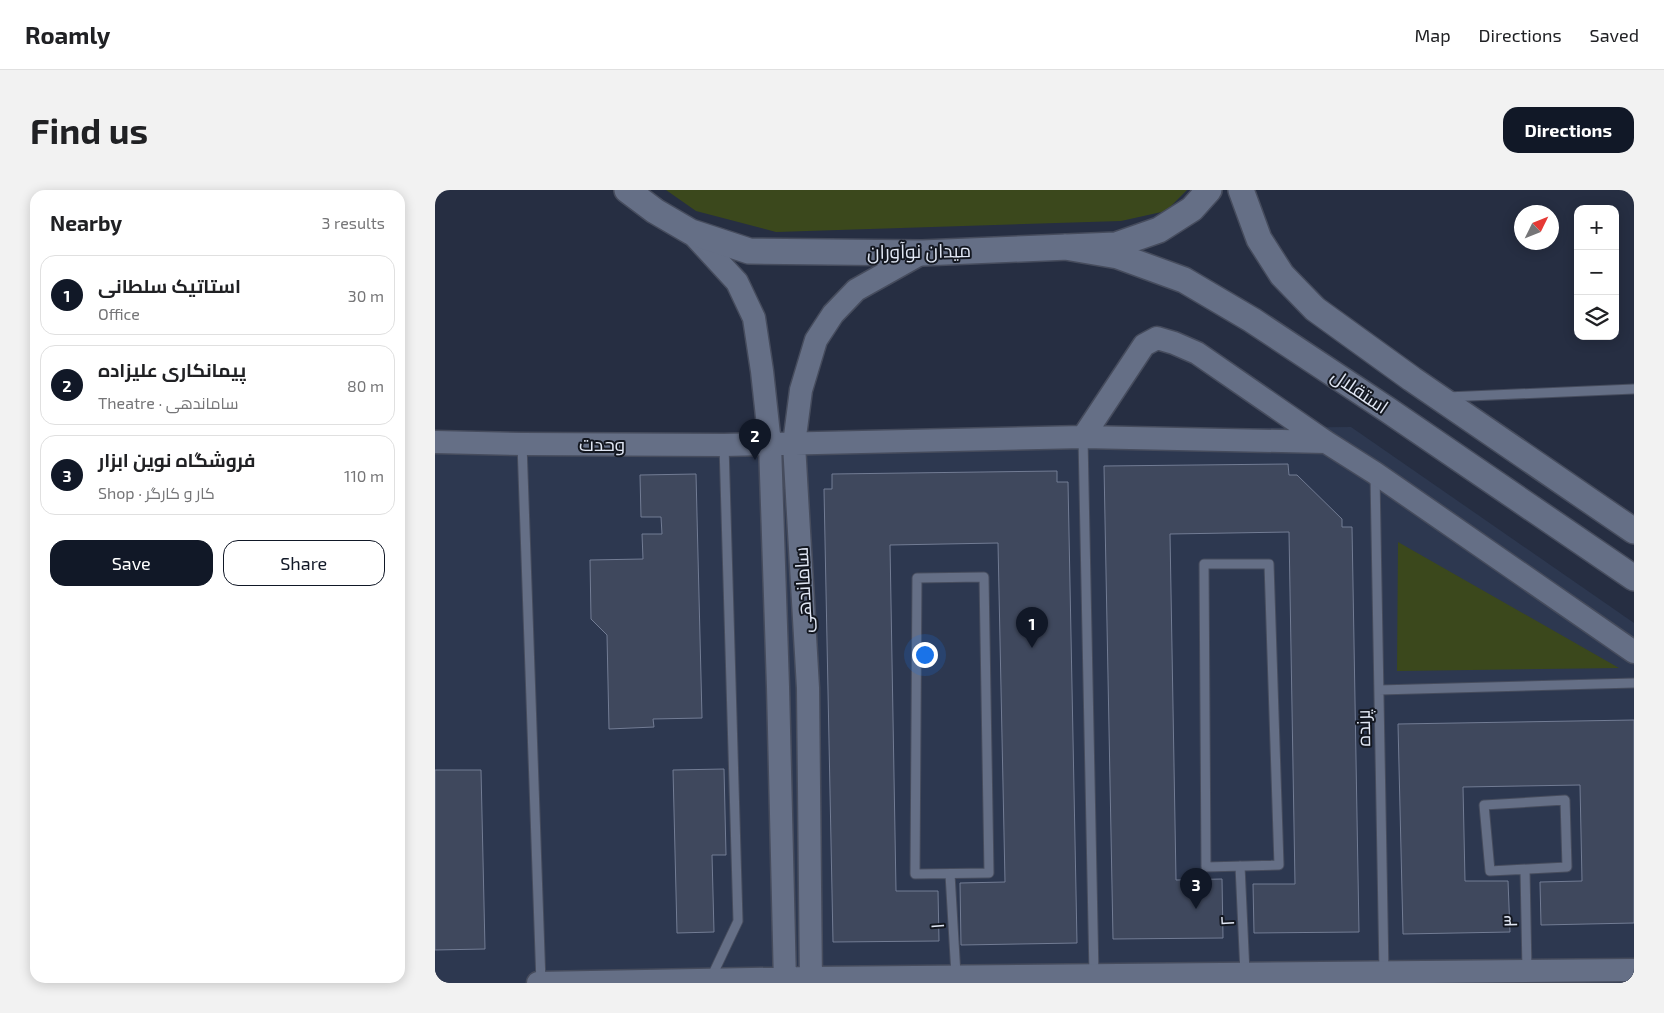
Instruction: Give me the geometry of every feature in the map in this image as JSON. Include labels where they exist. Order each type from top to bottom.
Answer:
[{"type":"main road","name":"میدان نوآوران","points":[[627,190],[655,211],[691,232],[749,251],[922,253],[1116,245],[1159,230],[1192,209],[1209,190]]},
{"type":"main road","name":"استقلال","points":[[1241,190],[1259,239],[1282,275],[1315,309],[1439,397],[1634,530]]},
{"type":"main road","name":"استقلال","points":[[1065,247],[1118,256],[1193,285],[1252,320],[1381,404],[1632,577]]},
{"type":"street","name":"ساماندهی","points":[[691,232],[737,282],[755,318],[770,444],[785,981]]},
{"type":"street","name":"ساماندهی","points":[[811,980],[808,688],[794,444],[801,390],[816,340],[833,314],[856,290],[922,253]]},
{"type":"street","points":[[1083,438],[1144,345],[1157,338],[1174,343],[1197,353],[1634,652]]},
{"type":"street","name":"وحدت","points":[[435,442],[724,445],[1083,438],[1326,442]]},
{"type":"street","points":[[778,687],[808,688]]},
{"type":"street","points":[[540,983],[710,980],[1384,978],[1527,970],[1558,977],[1634,970]]},
{"type":"lane","points":[[1439,397],[1634,389]]},
{"type":"lane","points":[[1083,438],[1094,979]]},
{"type":"lane","points":[[522,444],[540,983]]},
{"type":"lane","points":[[710,980],[738,921],[724,445]]},
{"type":"lane","name":"پرنده","points":[[1375,473],[1384,978]]},
{"type":"lane","points":[[1204,564],[1269,564],[1279,865],[1240,866],[1205,867],[1204,564]]},
{"type":"lane","points":[[984,577],[989,872],[950,874],[915,874],[917,578],[984,577]]},
{"type":"lane","points":[[1379,690],[1634,683]]},
{"type":"lane","points":[[1565,800],[1567,867],[1525,870],[1490,871],[1484,804],[1565,800]]},
{"type":"lane","name":"۲","points":[[1240,866],[1245,978]]},
{"type":"lane","name":"۳","points":[[1525,870],[1527,970]]},
{"type":"lane","name":"۱","points":[[950,874],[956,980]]},
{"type":"shaded area","points":[[1351,427],[1634,623],[1634,983],[435,983],[435,436]]},
{"type":"green space","points":[[666,190],[1187,190],[1166,211],[1121,221],[776,232],[696,211]]},
{"type":"green space","points":[[1398,542],[1619,668],[1397,671]]},
{"type":"building","points":[[1288,464],[1289,475],[1297,475],[1342,519],[1342,527],[1352,527],[1359,932],[1254,933],[1253,884],[1295,884],[1289,532],[1170,534],[1176,880],[1222,879],[1223,938],[1113,939],[1104,466]]},
{"type":"building","points":[[1057,471],[1057,482],[1068,482],[1077,943],[961,945],[960,883],[1005,882],[998,543],[890,545],[896,891],[938,891],[939,941],[833,942],[824,489],[832,489],[832,474]]},
{"type":"building","points":[[696,474],[702,718],[653,719],[654,727],[609,729],[607,635],[591,619],[590,560],[643,559],[642,534],[662,534],[661,517],[641,517],[640,475]]},
{"type":"building","points":[[1634,720],[1634,923],[1541,925],[1540,882],[1582,881],[1580,785],[1463,787],[1465,881],[1508,881],[1510,932],[1403,934],[1398,724]]},
{"type":"building","points":[[724,769],[726,855],[712,855],[714,932],[677,933],[673,770]]},
{"type":"building","points":[[435,770],[481,770],[485,949],[435,950]]},
{"type":"place","name":"پیمانکاری علیزاده","points":[[755,460]]},
{"type":"place","name":"استاتیک سلطانی","points":[[1032,648]]},
{"type":"place","name":"فروشگاه نوین ابزار","points":[[1196,909]]}]
